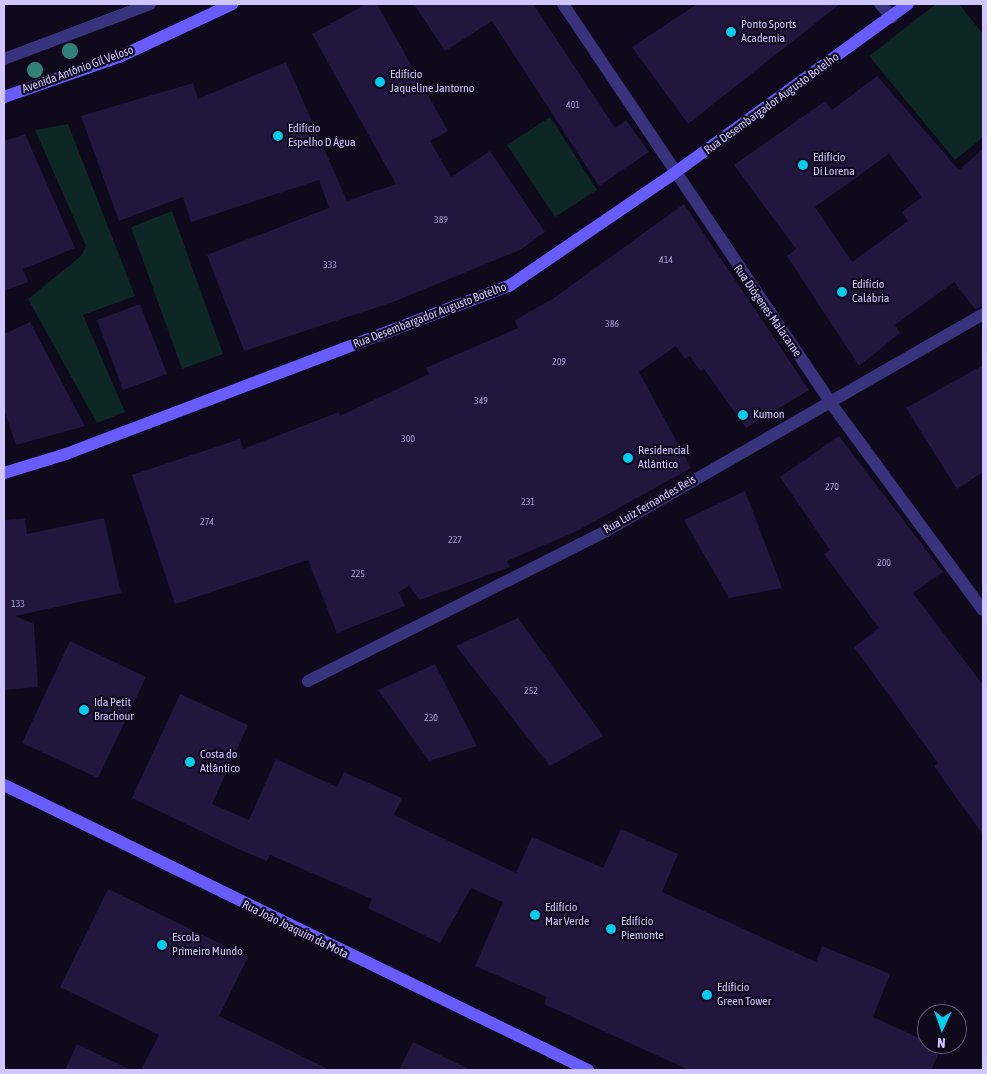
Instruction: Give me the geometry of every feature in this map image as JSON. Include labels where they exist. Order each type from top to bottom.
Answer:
[{"type":"street","points":[[4,59],[150,4]]},
{"type":"street","name":"Avenida Antônio Gil Veloso","points":[[4,97],[120,57],[232,4]]},
{"type":"street","name":"Rua Diógenes Malacarne","points":[[563,4],[673,174],[830,402],[983,610]]},
{"type":"street","points":[[880,4],[892,17]]},
{"type":"street","name":"Rua Desembargador Augusto Botelho","points":[[4,473],[75,450],[509,286],[673,174],[908,4]]},
{"type":"street","name":"Rua Luiz Fernandes Reis","points":[[308,682],[606,531],[983,314]]},
{"type":"street","name":"Rua João Joaquim da Mota","points":[[4,785],[588,1070]]},
{"type":"green space","points":[[936,4],[959,4],[983,34],[983,137],[955,160],[869,56]]},
{"type":"green space","points":[[550,117],[597,190],[555,217],[507,145]]},
{"type":"green space","points":[[68,124],[135,296],[83,315],[125,412],[97,423],[28,299],[81,256],[86,246],[35,130]]},
{"type":"green space","points":[[172,211],[223,354],[182,369],[131,227]]},
{"type":"building","points":[[366,4],[377,4],[448,131],[430,141],[451,177],[490,151],[545,232],[520,250],[393,302],[244,351],[207,255],[329,208],[319,180],[191,222],[183,197],[119,221],[81,116],[193,83],[198,99],[286,62],[347,201],[396,184],[312,34]]},
{"type":"building","points":[[414,4],[533,4],[615,128],[626,120],[649,152],[599,186],[492,21],[445,51]]},
{"type":"building","points":[[697,4],[840,4],[688,124],[632,47]]},
{"type":"building","points":[[877,76],[959,170],[983,149],[983,306],[975,309],[954,282],[895,325],[900,333],[859,366],[787,256],[796,249],[734,165],[825,101],[832,110]],"holes":[[[889,154],[922,197],[902,212],[908,221],[852,262],[815,207]]]},
{"type":"building","points":[[25,134],[75,248],[23,269],[28,282],[4,291],[4,141]]},
{"type":"building","points":[[684,204],[809,390],[746,428],[704,369],[700,371],[690,356],[685,359],[676,346],[639,372],[691,468],[577,531],[507,561],[510,567],[420,600],[409,586],[399,592],[405,606],[337,633],[308,560],[175,604],[132,475],[240,439],[243,449],[339,412],[340,416],[429,374],[426,368],[518,328],[515,320],[554,298]]},
{"type":"building","points":[[140,304],[167,374],[123,390],[97,320]]},
{"type":"building","points":[[30,322],[85,426],[16,445],[4,410],[4,334]]},
{"type":"building","points":[[983,365],[983,472],[957,489],[906,408]]},
{"type":"building","points":[[839,436],[943,572],[913,593],[983,685],[983,835],[934,766],[938,763],[854,647],[879,628],[824,554],[830,550],[780,477]]},
{"type":"building","points":[[745,491],[782,588],[729,598],[684,520]]},
{"type":"building","points":[[104,518],[121,593],[15,616],[34,624],[38,687],[4,690],[4,520],[25,519],[27,534]]},
{"type":"building","points":[[518,618],[603,736],[550,766],[456,646]]},
{"type":"building","name":"Ida Petit Brachour","points":[[70,641],[146,677],[98,778],[22,743]]},
{"type":"building","points":[[435,664],[477,746],[429,761],[378,690]]},
{"type":"building","points":[[180,694],[248,725],[212,804],[249,820],[276,759],[337,787],[344,772],[402,798],[394,815],[516,873],[532,837],[603,868],[621,829],[678,854],[662,892],[816,962],[822,946],[890,974],[873,1017],[917,1037],[917,1054],[938,1054],[931,1070],[689,1070],[544,1004],[547,997],[475,966],[503,902],[471,888],[440,943],[368,908],[372,899],[270,855],[267,861],[240,850],[132,798]]},
{"type":"building","points":[[108,889],[248,957],[219,1016],[330,1070],[141,1070],[159,1035],[60,987]]},
{"type":"building","points":[[413,1042],[471,1070],[399,1070]]},
{"type":"building","points":[[77,1044],[131,1070],[65,1070]]},
{"type":"place","name":"Ponto Sports Academia","points":[[731,32]]},
{"type":"place","name":"Edifício Jaqueline Jantorno","points":[[380,82]]},
{"type":"place","name":"Edifício Espelho D Água","points":[[278,136]]},
{"type":"place","name":"Edifício Di Lorena","points":[[803,165]]},
{"type":"place","name":"Edifício Calábria","points":[[842,292]]},
{"type":"place","name":"Kumon","points":[[743,415]]},
{"type":"place","name":"Residencial Atlântico","points":[[628,458]]},
{"type":"place","name":"Ida Petit Brachour","points":[[84,710]]},
{"type":"place","name":"Costa do Atlântico","points":[[190,762]]},
{"type":"place","name":"Edifício Mar Verde","points":[[535,915]]},
{"type":"place","name":"Edifício Piemonte","points":[[611,929]]},
{"type":"place","name":"Escola Primeiro Mundo","points":[[162,945]]},
{"type":"place","name":"Edifício Green Tower","points":[[707,995]]}]
